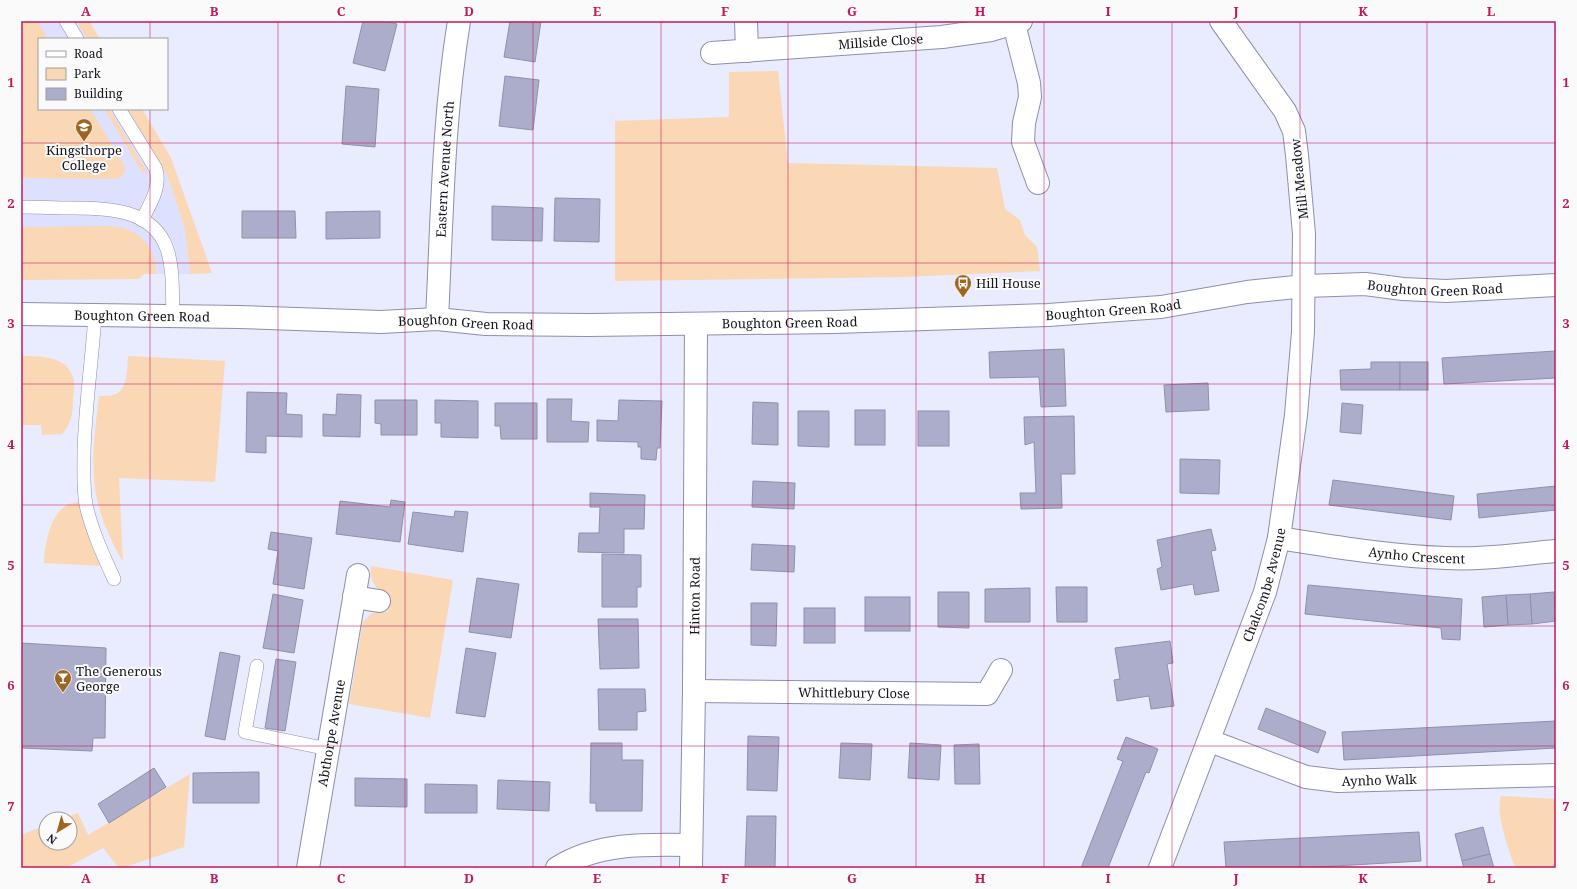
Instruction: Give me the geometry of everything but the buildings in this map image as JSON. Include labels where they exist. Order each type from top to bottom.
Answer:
[{"type":"street","name":"Eastern Avenue North","points":[[437,319],[447,126],[459,21]]},
{"type":"street","points":[[746,21],[746,51]]},
{"type":"street","name":"Mill Meadow","points":[[1221,21],[1285,112],[1294,131],[1304,234],[1305,286]]},
{"type":"street","name":"Millside Close","points":[[712,53],[942,37],[991,30],[1018,22],[1029,83],[1030,97],[1024,123],[1023,142],[1038,183]]},
{"type":"street","name":"Boughton Green Road","points":[[21,314],[173,316],[380,322],[437,319],[498,324],[696,325],[1048,315],[1161,307],[1247,292],[1305,286],[1365,284],[1446,291],[1556,285]]},
{"type":"street","name":"Chalcombe Avenue","points":[[1160,868],[1210,741],[1265,592],[1279,538],[1301,372],[1305,286]]},
{"type":"street","name":"Hinton Road","points":[[691,868],[690,845],[694,691],[696,325]]},
{"type":"street","name":"Aynho Crescent","points":[[1279,538],[1392,555],[1448,558],[1488,557],[1556,551]]},
{"type":"street","name":"Abthorpe Avenue","points":[[308,868],[358,575]]},
{"type":"street","points":[[354,597],[379,601]]},
{"type":"street","name":"Whittlebury Close","points":[[694,691],[987,694],[1001,670]]},
{"type":"street","name":"Aynho Walk","points":[[1210,741],[1306,777],[1338,781],[1556,775]]},
{"type":"street","points":[[557,868],[573,859],[605,849],[650,844],[690,845]]},
{"type":"lane","points":[[66,21],[76,38]]},
{"type":"lane","points":[[120,110],[156,169],[158,177],[157,186],[142,220]]},
{"type":"lane","points":[[21,207],[106,208],[126,212],[142,220],[160,237],[167,249],[172,274],[173,316]]},
{"type":"lane","points":[[94,315],[93,346],[85,428],[84,478],[86,503],[93,531],[114,579]]},
{"type":"lane","points":[[257,666],[245,732],[328,749]]},
{"type":"shaded area","name":"Kingsthorpe College","points":[[21,21],[76,21],[86,38],[38,38],[38,110],[129,110],[167,175],[185,229],[190,274],[21,274]]},
{"type":"green space","points":[[21,21],[37,21],[47,38],[38,38],[38,110],[91,110],[124,165],[125,172],[121,177],[116,179],[21,178]]},
{"type":"green space","points":[[76,21],[89,21],[99,38],[86,38]]},
{"type":"green space","points":[[778,71],[788,163],[997,168],[1005,209],[1020,220],[1025,235],[1037,247],[1040,271],[903,277],[615,281],[615,121],[729,117],[729,72]]},
{"type":"green space","points":[[105,110],[110,110],[146,170],[145,174],[142,172]]},
{"type":"green space","points":[[129,110],[143,110],[171,158],[212,273],[190,274],[185,229],[167,175]]},
{"type":"green space","points":[[110,226],[129,230],[144,240],[153,255],[156,274],[144,274],[139,279],[21,280],[21,227]]},
{"type":"green space","points":[[21,356],[37,356],[53,359],[60,362],[71,373],[74,381],[73,410],[68,427],[62,434],[42,435],[41,425],[21,425]]},
{"type":"green space","points":[[128,356],[225,361],[215,482],[119,478],[123,562],[102,518],[95,490],[93,463],[99,396],[114,395],[124,386]]},
{"type":"green space","points":[[79,502],[88,536],[103,566],[44,563],[45,548],[49,531],[56,516],[61,509],[67,505]]},
{"type":"green space","points":[[371,566],[453,580],[430,718],[349,704],[363,622],[372,613],[388,612],[390,597],[381,592],[375,585],[371,577]]},
{"type":"green space","points":[[190,774],[184,847],[122,868],[119,868],[103,848],[66,868],[21,868],[21,835],[38,828],[38,851],[78,851],[78,813],[88,835]]},
{"type":"green space","points":[[1501,796],[1556,799],[1556,868],[1515,868],[1501,822]]},
{"type":"place","name":"Kingsthorpe College","points":[[84,142]]},
{"type":"place","name":"Hill House","points":[[963,298]]},
{"type":"place","name":"The Generous George","points":[[63,693]]}]
